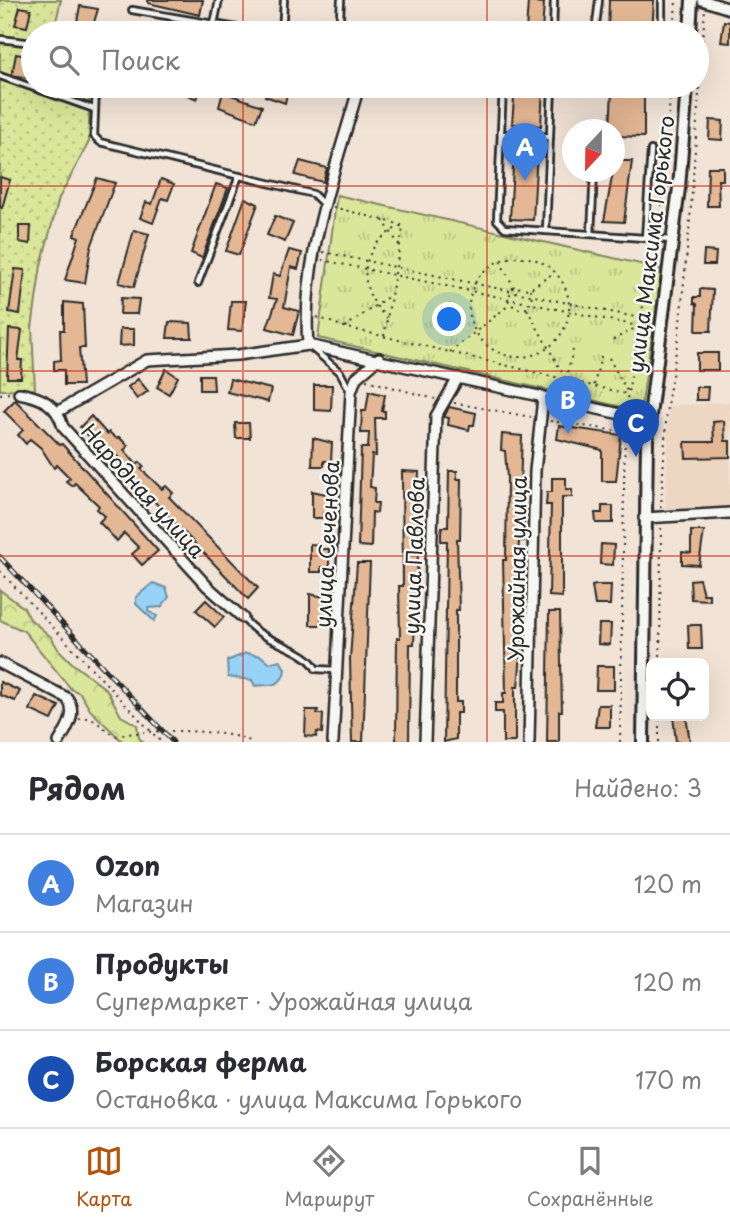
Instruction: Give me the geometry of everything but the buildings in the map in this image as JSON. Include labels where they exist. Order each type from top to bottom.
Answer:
[{"type":"street","points":[[691,21],[692,0]]},
{"type":"street","points":[[704,1],[730,9]]},
{"type":"street","points":[[308,345],[307,311],[324,205],[355,98]]},
{"type":"street","name":"улица Максима Горького","points":[[642,742],[644,518],[649,418],[673,240],[686,98]]},
{"type":"street","points":[[59,411],[147,360],[238,355],[308,345],[379,358],[543,398],[649,418]]},
{"type":"street","name":"улица Сеченова","points":[[333,742],[351,392],[356,378],[379,358]]},
{"type":"street","name":"улица Павлова","points":[[425,742],[436,416],[442,401],[458,378]]},
{"type":"street","name":"Народная улица","points":[[19,393],[37,396],[59,411],[63,427],[207,586],[243,618]]},
{"type":"street","name":"Урожайная улица","points":[[530,742],[534,471],[543,398]]},
{"type":"street","points":[[644,518],[730,513]]},
{"type":"street","points":[[0,663],[61,693],[72,704],[71,720],[59,742]]},
{"type":"lane","points":[[215,21],[219,0]]},
{"type":"lane","points":[[283,21],[284,0]]},
{"type":"lane","points":[[340,21],[341,0]]},
{"type":"lane","points":[[553,21],[554,0]]},
{"type":"lane","points":[[595,21],[598,0]]},
{"type":"lane","points":[[662,0],[662,21]]},
{"type":"lane","points":[[132,10],[196,21]]},
{"type":"lane","points":[[0,39],[21,42]]},
{"type":"lane","points":[[0,76],[21,83]]},
{"type":"lane","points":[[63,98],[94,109]]},
{"type":"lane","points":[[95,98],[94,136],[100,142],[313,194],[324,205]]},
{"type":"lane","points":[[502,98],[497,220],[505,228],[673,240]]},
{"type":"lane","points":[[546,231],[552,98]]},
{"type":"lane","points":[[501,134],[550,136]]},
{"type":"lane","points":[[645,238],[651,150]]},
{"type":"lane","points":[[198,283],[239,176]]},
{"type":"lane","points":[[592,234],[594,182]]},
{"type":"lane","points":[[308,345],[340,372],[351,392]]},
{"type":"lane","points":[[243,618],[257,634],[306,656],[316,669],[337,670]]},
{"type":"path","points":[[675,21],[676,0]]},
{"type":"path","points":[[703,21],[704,1]]},
{"type":"path","points":[[625,415],[639,326],[652,282],[667,156],[670,98]]},
{"type":"path","points":[[660,658],[661,517],[667,405],[679,332],[698,98]]},
{"type":"path","points":[[324,205],[403,225]]},
{"type":"path","points":[[383,220],[399,246]]},
{"type":"path","points":[[387,318],[374,306],[366,287],[367,261],[373,247],[390,231],[403,225]]},
{"type":"path","points":[[384,337],[403,225]]},
{"type":"path","points":[[316,254],[367,261],[641,318]]},
{"type":"path","points":[[316,254],[366,269],[639,326]]},
{"type":"path","points":[[528,257],[555,272],[564,286],[569,311],[565,325],[548,347],[533,355],[517,357],[500,353],[486,345],[475,332],[470,319],[471,291],[485,270],[499,260],[528,257]]},
{"type":"path","points":[[499,260],[514,287]]},
{"type":"path","points":[[514,287],[530,289],[555,272]]},
{"type":"path","points":[[514,287],[508,299],[515,308],[527,308],[532,303],[533,295],[530,289]]},
{"type":"path","points":[[344,327],[391,295]]},
{"type":"path","points":[[449,353],[510,304]]},
{"type":"path","points":[[527,308],[566,380]]},
{"type":"path","points":[[307,311],[323,321],[344,327],[628,394]]},
{"type":"path","points":[[613,340],[639,326]]},
{"type":"path","points":[[566,380],[573,350]]},
{"type":"path","points":[[594,386],[601,356]]},
{"type":"path","points":[[514,368],[517,357]]},
{"type":"path","points":[[609,358],[628,394]]},
{"type":"path","points":[[356,378],[442,401],[626,432],[620,742]]},
{"type":"path","points":[[0,394],[19,393]]},
{"type":"path","points":[[0,570],[160,742]]},
{"type":"path","points":[[71,720],[86,716],[117,736],[134,732],[181,731],[234,736],[252,742]]},
{"type":"path","points":[[659,721],[659,742]]},
{"type":"shaded area","points":[[730,402],[730,509],[665,511],[669,406]]},
{"type":"green space","points":[[0,0],[61,0],[56,21],[21,21],[21,98],[89,98],[89,142],[59,198],[41,265],[32,328],[35,389],[0,390]]},
{"type":"green space","points":[[337,195],[662,269],[642,402],[631,409],[318,338]]},
{"type":"green space","points":[[0,590],[24,608],[30,619],[51,637],[58,649],[73,664],[107,690],[121,716],[137,725],[139,738],[143,742],[123,742],[90,710],[80,693],[71,689],[24,631],[0,620]]},
{"type":"water","points":[[153,583],[166,588],[169,597],[161,607],[149,608],[148,611],[157,616],[154,621],[136,604],[136,597]]},
{"type":"water","points":[[246,653],[261,656],[269,663],[280,660],[285,669],[282,679],[275,684],[255,686],[252,680],[228,677],[227,661]]},
{"type":"railway","points":[[0,557],[173,742]]},
{"type":"place","name":"Ozon","points":[[525,181]]},
{"type":"place","name":"Продукты","points":[[568,434]]},
{"type":"place","name":"Борская ферма","points":[[636,457]]}]
